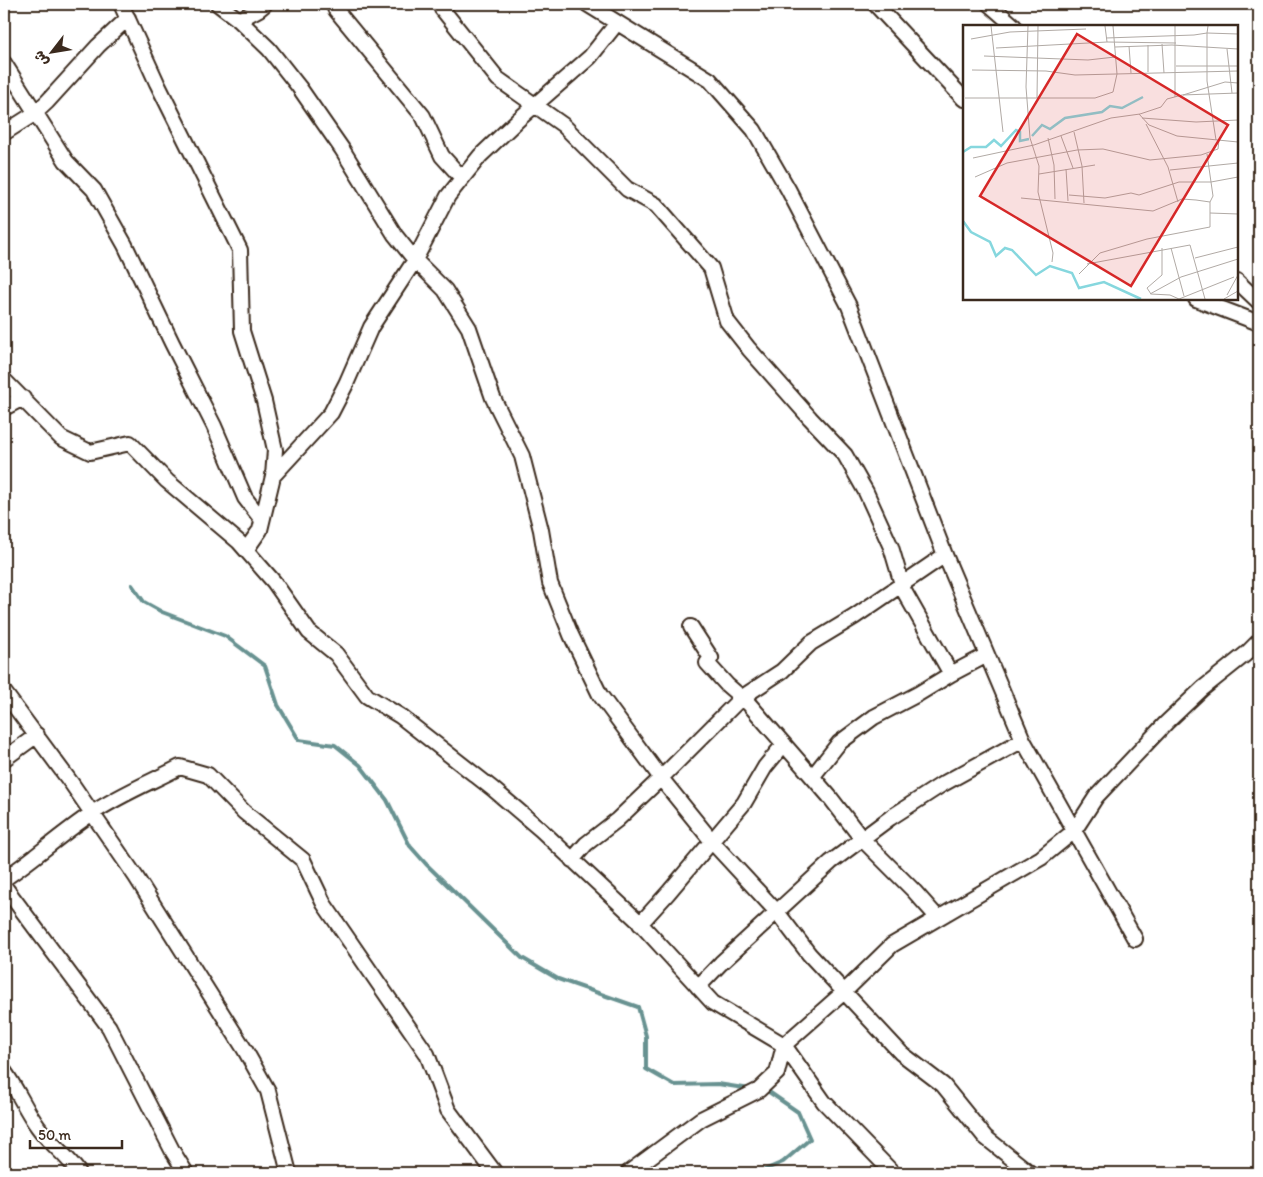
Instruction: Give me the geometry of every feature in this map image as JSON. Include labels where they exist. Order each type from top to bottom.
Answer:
[{"type":"street","points":[[121,4],[157,83],[240,250],[242,331],[264,401],[275,450],[273,476],[260,530],[246,550]]},
{"type":"street","points":[[218,4],[239,20],[269,48],[342,149],[395,235],[415,260],[444,290],[469,328],[493,398],[522,456],[542,530],[550,583],[571,636],[600,694],[662,778],[712,840],[777,912],[809,954],[900,1053],[943,1085],[985,1137],[1030,1173]]},
{"type":"street","points":[[239,20],[259,10],[265,4]]},
{"type":"street","points":[[333,4],[423,116],[442,156],[462,178]]},
{"type":"street","points":[[440,4],[498,79],[536,104],[563,125],[627,189],[656,206],[711,268],[727,321],[749,349],[845,455],[866,492],[891,547],[904,591],[951,674]]},
{"type":"street","points":[[586,4],[710,80],[754,130],[788,189],[849,306],[945,556],[1023,740],[1135,939]]},
{"type":"street","points":[[875,4],[963,98]]},
{"type":"street","points":[[989,4],[1013,25]]},
{"type":"street","points":[[4,133],[34,114],[48,102],[98,46],[128,18]]},
{"type":"street","points":[[273,476],[331,413],[371,327],[415,260],[448,196],[480,156],[590,57],[617,23]]},
{"type":"street","points":[[4,63],[34,114],[66,161],[94,190],[125,245],[214,426],[245,498],[262,520]]},
{"type":"street","points":[[1238,282],[1259,302]]},
{"type":"street","points":[[1199,300],[1259,323]]},
{"type":"street","points":[[4,380],[61,438],[90,452],[130,444],[167,481],[246,550],[274,582],[309,632],[336,654],[367,696],[400,716],[494,788],[608,892],[713,1003],[784,1045],[824,1102],[892,1173]]},
{"type":"street","points":[[4,408],[23,398]]},
{"type":"street","points":[[572,860],[586,844],[617,820],[662,778],[741,698],[782,671],[811,643],[945,556]]},
{"type":"street","points":[[691,627],[711,658],[707,663],[784,744],[862,839],[938,918]]},
{"type":"street","points":[[628,1173],[701,1120],[759,1090],[777,1073],[784,1045],[844,992],[892,945],[1041,858],[1074,831],[1096,797],[1166,723],[1202,689],[1259,641]]},
{"type":"street","points":[[812,776],[839,743],[874,717],[987,655]]},
{"type":"street","points":[[4,692],[92,813],[173,935],[245,1050],[268,1092],[289,1173]]},
{"type":"street","points":[[4,758],[37,735]]},
{"type":"street","points":[[698,987],[720,963],[831,862],[941,785],[1023,740]]},
{"type":"street","points":[[640,924],[668,894],[744,803],[765,767],[784,744]]},
{"type":"street","points":[[4,878],[92,813],[180,767],[208,775],[244,812],[304,860],[324,904],[426,1054],[448,1110],[495,1173]]},
{"type":"street","points":[[4,886],[109,1027],[173,1152],[186,1173]]},
{"type":"street","points":[[4,1071],[16,1088],[38,1128],[71,1160],[80,1173]]},
{"type":"waterway","points":[[132,585],[144,602],[162,612],[225,636],[265,666],[278,705],[299,740],[335,745],[360,765],[387,800],[410,846],[522,958],[558,979],[638,1007],[646,1036],[646,1069],[674,1085],[718,1084],[750,1089]]},
{"type":"waterway","points":[[760,1173],[783,1162],[810,1139],[798,1112],[769,1092],[762,1091]]}]
